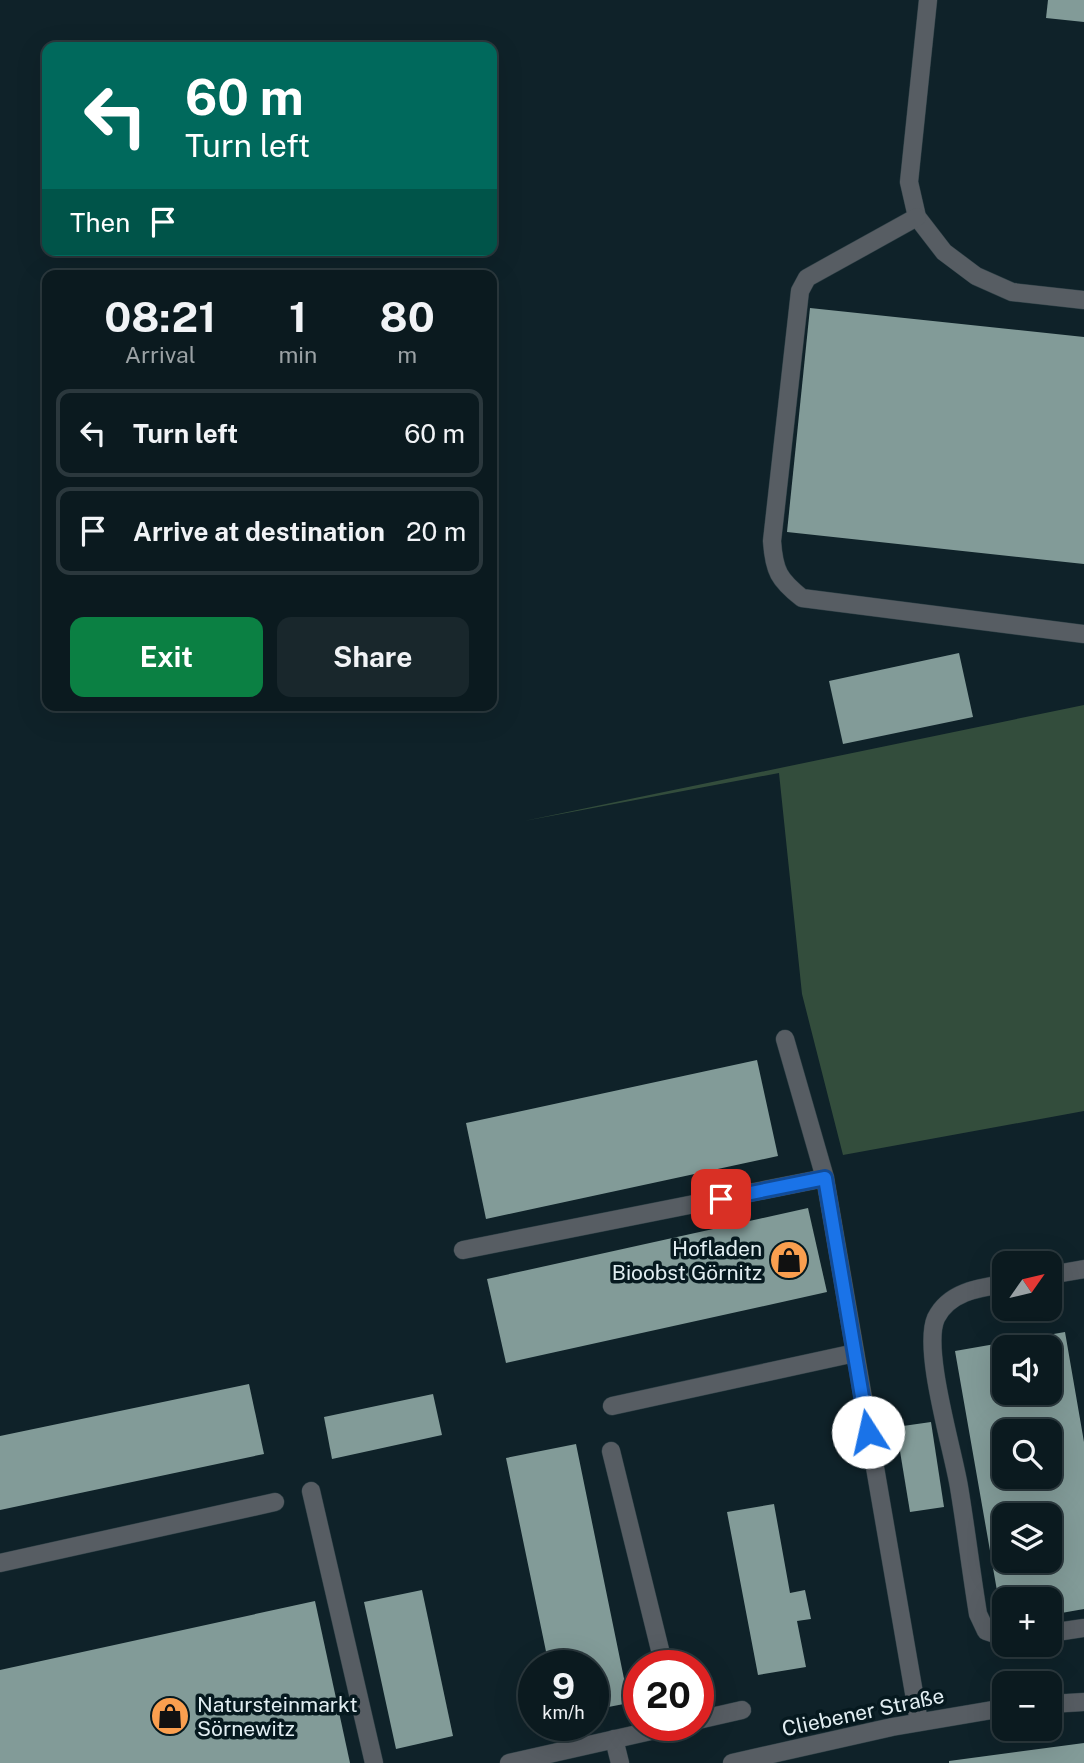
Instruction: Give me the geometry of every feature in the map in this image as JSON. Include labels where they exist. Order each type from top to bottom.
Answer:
[{"type":"street","points":[[928,0],[909,182],[917,217],[944,252],[976,276],[1012,292],[1084,300]]},
{"type":"street","points":[[917,217],[807,278],[800,291],[772,541],[773,561],[784,585],[802,598],[1084,634]]},
{"type":"street","points":[[785,1039],[825,1178],[919,1722]]},
{"type":"street","points":[[463,1250],[825,1178]]},
{"type":"street","points":[[1062,1273],[1084,1269]]},
{"type":"street","points":[[992,1285],[974,1289],[949,1300],[935,1320],[932,1354],[958,1484],[978,1614],[986,1631],[992,1634]]},
{"type":"street","points":[[612,1406],[855,1353]]},
{"type":"street","points":[[611,1451],[660,1650]]},
{"type":"street","points":[[311,1491],[374,1763]]},
{"type":"street","points":[[0,1563],[275,1502]]},
{"type":"street","points":[[1062,1631],[1084,1628]]},
{"type":"street","points":[[1062,1703],[1084,1702]]},
{"type":"street","points":[[714,1716],[742,1710]]},
{"type":"street","name":"Cliebener Straße","points":[[732,1763],[919,1722],[992,1710]]},
{"type":"street","points":[[509,1763],[623,1737]]},
{"type":"street","points":[[614,1739],[621,1763]]},
{"type":"green space","points":[[1084,705],[1084,1111],[843,1155],[802,994],[779,773],[524,821]]},
{"type":"building","points":[[1048,0],[1084,0],[1084,22],[1046,18]]},
{"type":"building","points":[[810,308],[1084,337],[1084,564],[787,532]]},
{"type":"building","points":[[959,653],[973,717],[843,744],[829,681]]},
{"type":"building","points":[[757,1060],[778,1156],[486,1219],[466,1123]]},
{"type":"building","points":[[808,1208],[827,1292],[506,1363],[487,1279]]},
{"type":"building","points":[[1065,1332],[1084,1442],[1084,1609],[1062,1613],[1062,1587],[996,1587],[994,1573],[1062,1573],[1062,1503],[992,1503],[992,1562],[955,1351],[992,1345],[992,1405],[1062,1405],[1062,1335],[1048,1335]]},
{"type":"building","points":[[249,1384],[264,1454],[0,1510],[0,1436]]},
{"type":"building","points":[[433,1394],[442,1435],[332,1459],[324,1417]]},
{"type":"building","points":[[931,1422],[944,1507],[910,1512],[896,1427]]},
{"type":"building","points":[[576,1444],[623,1674],[623,1704],[609,1707],[609,1650],[546,1650],[506,1458]]},
{"type":"building","points":[[774,1504],[790,1593],[805,1590],[811,1619],[797,1621],[806,1667],[758,1675],[727,1512]]},
{"type":"building","points":[[422,1590],[453,1736],[396,1749],[364,1602]]},
{"type":"building","name":"Natursteinmarkt Sörnewitz","points":[[315,1601],[350,1763],[0,1763],[0,1670]]},
{"type":"building","points":[[1084,1743],[1084,1763],[949,1763],[949,1761]]},
{"type":"place","name":"Hofladen Bioobst Görnitz","points":[[789,1260]]},
{"type":"place","name":"Natursteinmarkt Sörnewitz","points":[[170,1716]]},
{"type":"route","points":[[721,1199],[825,1178],[868,1432]]}]
